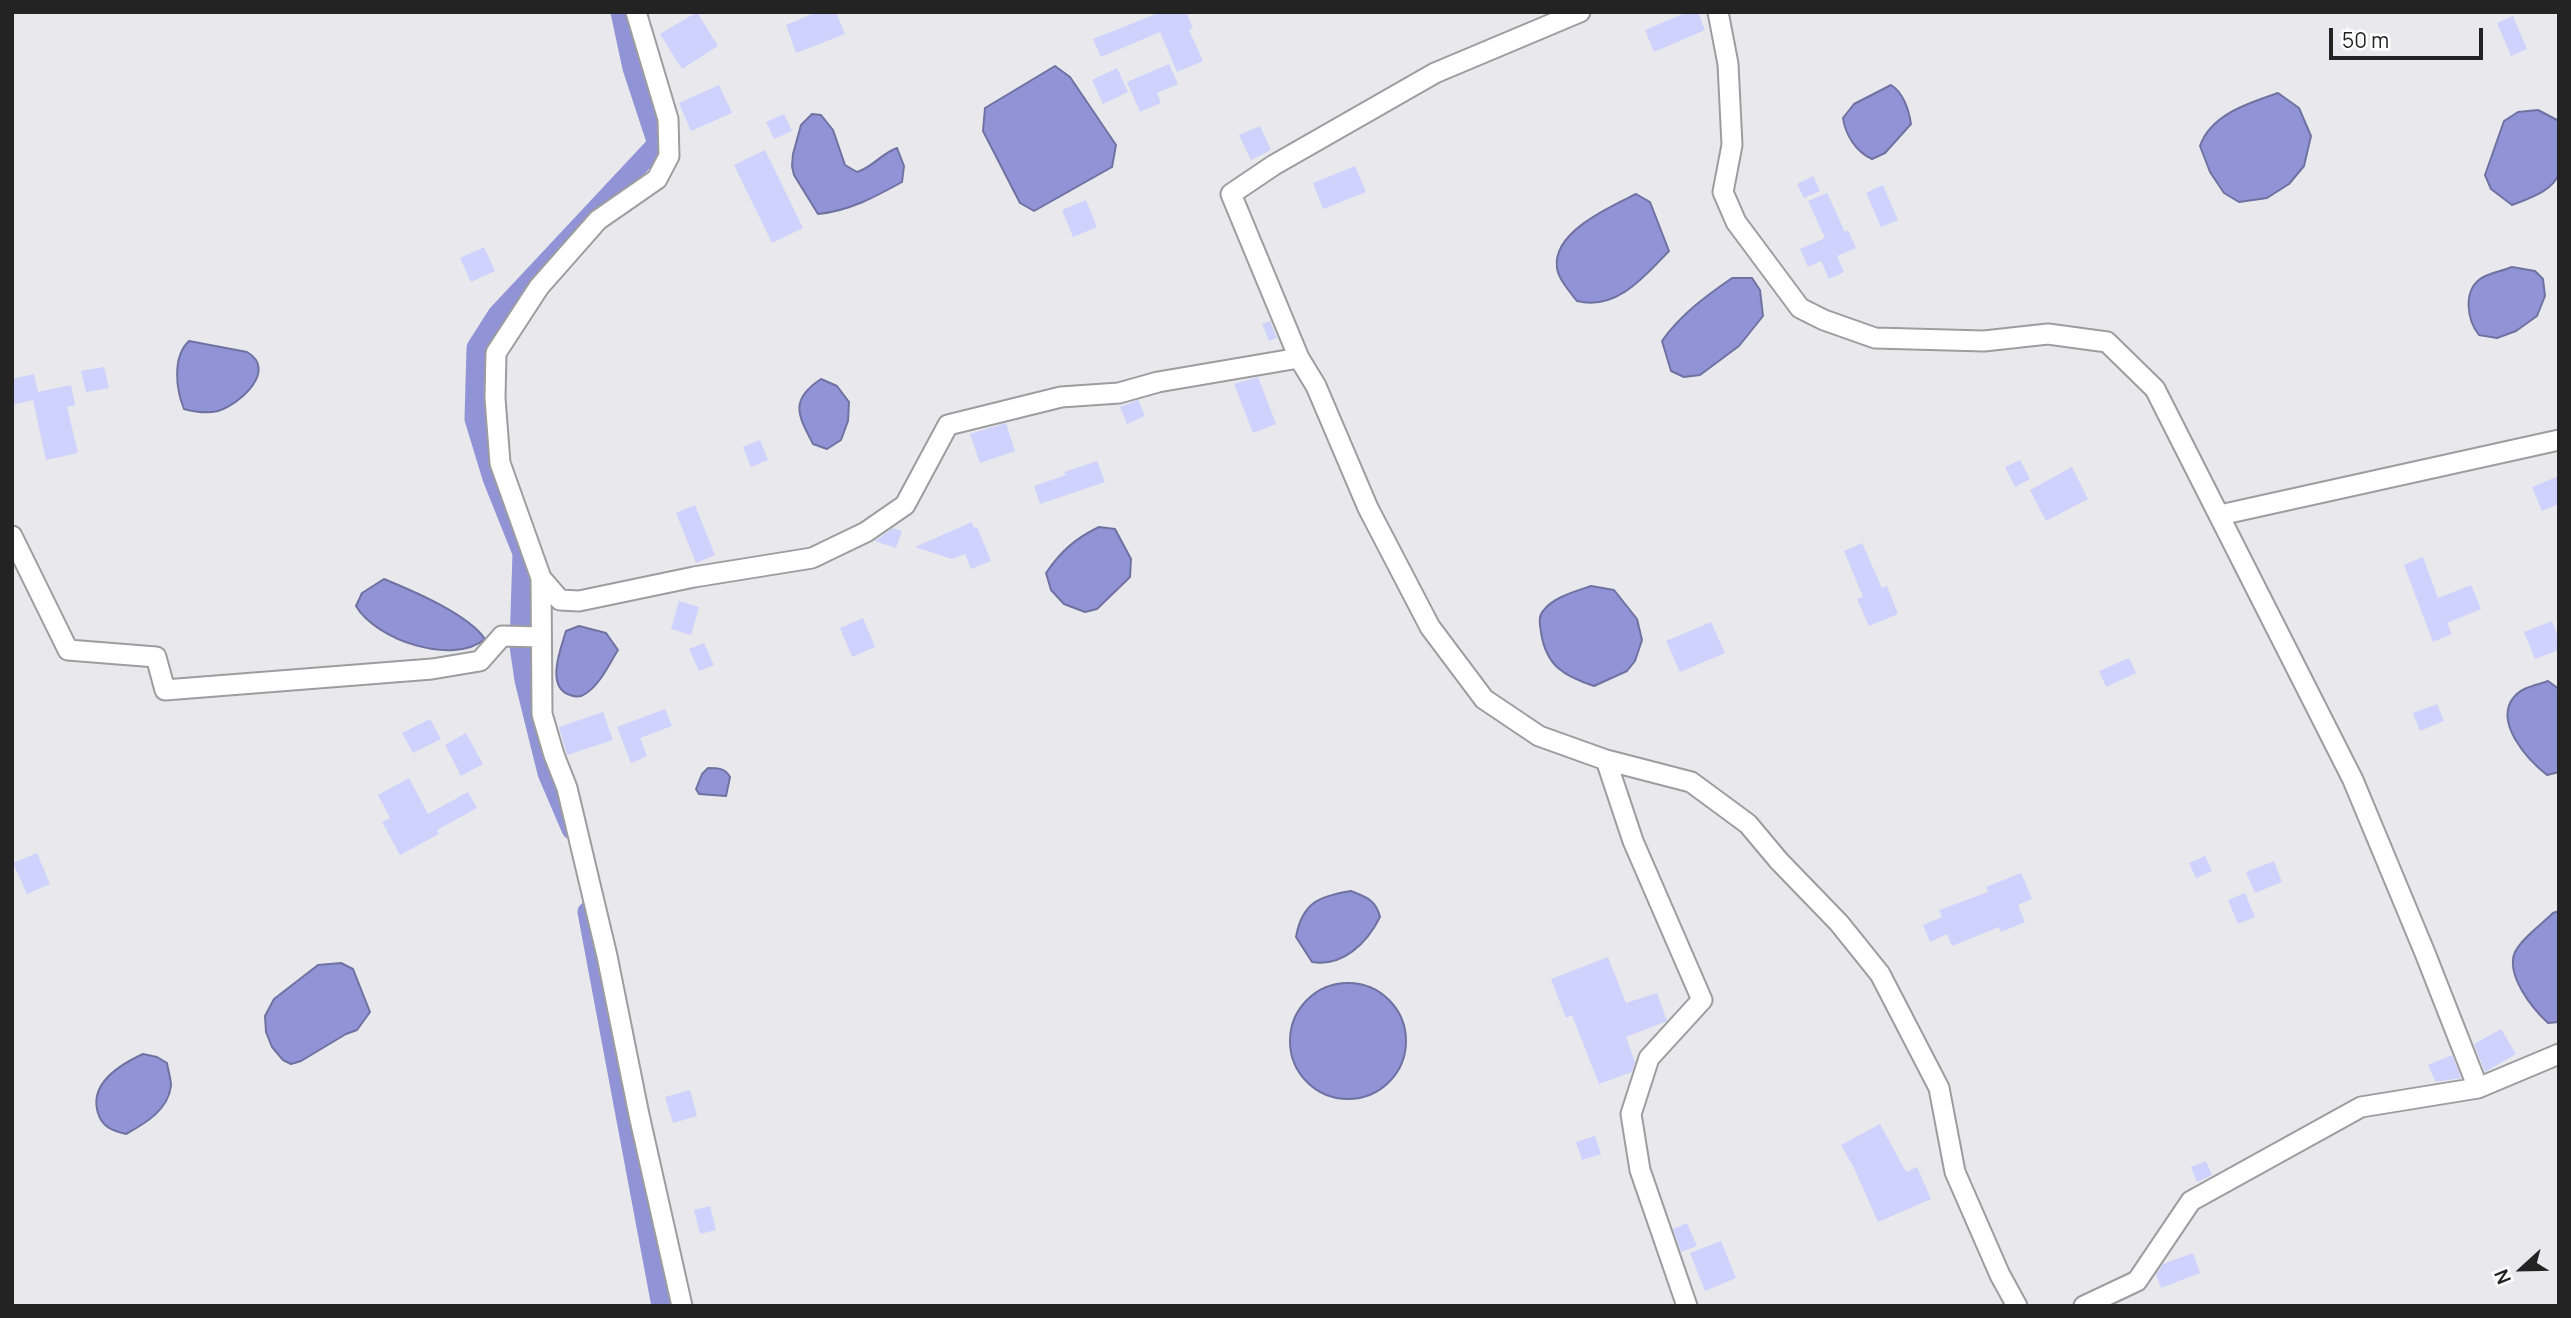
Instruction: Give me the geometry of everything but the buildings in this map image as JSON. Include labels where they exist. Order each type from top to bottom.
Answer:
[{"type":"street","points":[[636,12],[668,119],[669,156],[657,179],[598,220],[539,287],[496,353],[495,398],[500,463],[541,578],[542,714],[567,788],[604,943],[682,1306]]},
{"type":"street","points":[[1580,12],[1436,73],[1274,165],[1231,194],[1299,358],[1316,386],[1368,508],[1430,626],[1484,699],[1539,736],[1605,760],[1691,782],[1748,824],[1779,861],[1839,923],[1880,974],[1939,1088],[1955,1172],[2000,1275],[2017,1306]]},
{"type":"street","points":[[1718,12],[1728,64],[1732,145],[1723,192],[1736,222],[1800,307],[1824,320],[1875,338],[1984,341],[2048,334],[2107,342],[2155,389],[2353,780],[2478,1088]]},
{"type":"street","points":[[541,578],[560,600],[579,601],[694,577],[812,558],[866,532],[905,505],[948,425],[1061,397],[1119,393],[1158,382],[1299,358]]},
{"type":"street","points":[[2220,515],[2559,440]]},
{"type":"street","points":[[12,536],[68,650],[156,657],[165,690],[432,669],[480,661],[502,636],[541,637]]},
{"type":"street","points":[[1605,760],[1633,841],[1702,1000],[1649,1058],[1631,1114],[1640,1170],[1687,1306]]},
{"type":"street","points":[[2084,1306],[2137,1281],[2191,1201],[2361,1107],[2478,1088],[2559,1054]]},
{"type":"water","points":[[1055,66],[1070,77],[1116,145],[1112,167],[1034,211],[1020,203],[983,131],[985,108]]},
{"type":"water","points":[[1891,85],[1905,102],[1911,124],[1885,153],[1872,159],[1852,142],[1843,118],[1854,104]]},
{"type":"water","points":[[2278,93],[2299,108],[2311,136],[2304,166],[2289,184],[2267,198],[2239,202],[2224,193],[2210,172],[2200,146],[2213,126],[2232,111]]},
{"type":"water","points":[[2538,110],[2559,121],[2559,173],[2552,185],[2512,205],[2491,189],[2485,175],[2504,121],[2518,112]]},
{"type":"water","points":[[812,114],[821,115],[833,130],[845,165],[857,172],[897,148],[904,166],[902,182],[851,207],[818,214],[794,175],[792,166],[801,125]]},
{"type":"water","points":[[1636,194],[1650,202],[1669,251],[1639,281],[1617,296],[1591,303],[1577,301],[1562,281],[1557,268],[1558,255],[1564,243],[1585,222]]},
{"type":"water","points":[[2512,267],[2535,271],[2543,279],[2545,296],[2537,316],[2516,331],[2497,338],[2479,335],[2470,314],[2471,291],[2483,277]]},
{"type":"water","points":[[1732,278],[1752,278],[1760,290],[1763,316],[1739,346],[1700,375],[1684,377],[1671,371],[1662,341],[1685,314]]},
{"type":"water","points":[[189,341],[247,352],[256,359],[259,368],[252,386],[236,401],[218,411],[184,409],[177,374],[180,356]]},
{"type":"water","points":[[821,379],[837,386],[849,402],[848,421],[841,440],[827,449],[813,444],[803,425],[799,408],[804,394]]},
{"type":"water","points":[[1099,527],[1115,529],[1131,559],[1130,577],[1097,609],[1085,612],[1064,604],[1051,590],[1046,573],[1070,546]]},
{"type":"water","points":[[384,579],[453,612],[485,639],[471,647],[435,649],[397,639],[380,629],[356,606],[362,593]]},
{"type":"water","points":[[1591,586],[1614,590],[1637,619],[1642,640],[1635,661],[1627,671],[1594,686],[1565,673],[1552,661],[1543,644],[1540,621],[1540,616],[1547,606],[1566,595]]},
{"type":"water","points":[[579,626],[606,633],[618,650],[595,685],[583,695],[576,696],[562,691],[556,676],[558,657],[566,631]]},
{"type":"water","points":[[2548,681],[2559,689],[2559,772],[2547,775],[2516,740],[2508,718],[2509,707],[2517,694]]},
{"type":"water","points":[[708,768],[721,769],[730,777],[726,796],[699,794],[696,789],[702,774]]},
{"type":"water","points":[[1351,891],[1373,903],[1380,917],[1375,927],[1361,944],[1344,957],[1323,963],[1312,962],[1296,937],[1303,916],[1321,899]]},
{"type":"water","points":[[2559,911],[2559,1022],[2548,1023],[2522,991],[2513,961],[2515,952],[2523,941],[2553,913]]},
{"type":"water","points":[[341,963],[353,969],[370,1012],[357,1030],[301,1061],[291,1064],[283,1060],[272,1047],[266,1032],[265,1016],[274,999],[318,965]]},
{"type":"water","points":[[1348,983],[1370,987],[1389,1000],[1402,1019],[1406,1041],[1402,1063],[1389,1082],[1370,1095],[1348,1099],[1326,1095],[1307,1082],[1294,1063],[1290,1041],[1294,1019],[1307,1000],[1326,987]]},
{"type":"water","points":[[143,1054],[157,1057],[167,1063],[171,1086],[169,1095],[161,1109],[126,1134],[112,1130],[102,1122],[98,1113],[98,1093],[102,1084],[116,1070]]},
{"type":"waterway","points":[[572,829],[548,773],[525,680],[520,646],[523,553],[493,478],[475,419],[477,348],[498,315],[658,144],[633,68],[621,12]]},
{"type":"waterway","points":[[588,912],[662,1306]]}]
